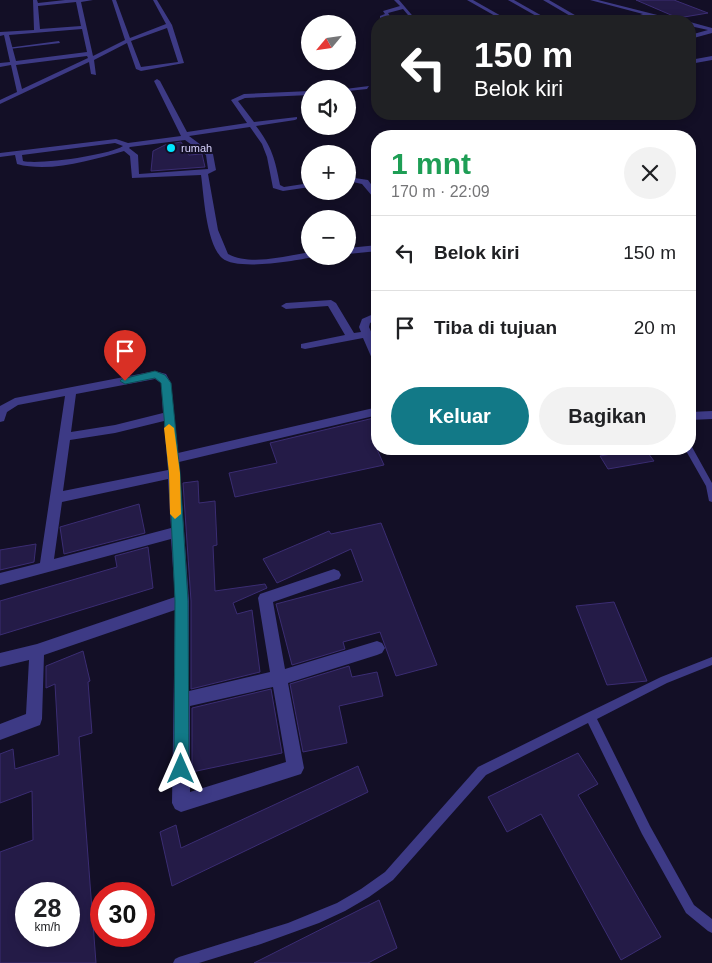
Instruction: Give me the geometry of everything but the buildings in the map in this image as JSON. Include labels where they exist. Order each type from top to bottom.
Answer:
[{"type":"street","points":[[77,0],[94,74]]},
{"type":"street","points":[[37,31],[36,2],[91,0]]},
{"type":"street","points":[[114,0],[139,69],[180,63],[168,25],[155,0]]},
{"type":"street","points":[[396,0],[410,15]]},
{"type":"street","points":[[469,0],[495,15]]},
{"type":"street","points":[[510,0],[537,15]]},
{"type":"street","points":[[545,0],[572,15]]},
{"type":"street","points":[[592,0],[653,15]]},
{"type":"street","points":[[602,3],[618,0]]},
{"type":"street","points":[[388,15],[385,12],[404,7]]},
{"type":"street","points":[[640,15],[663,10]]},
{"type":"street","points":[[696,25],[712,23]]},
{"type":"street","points":[[0,102],[90,56],[168,25]]},
{"type":"street","points":[[696,26],[712,30]]},
{"type":"street","points":[[20,92],[9,48],[3,34],[84,27]]},
{"type":"street","points":[[696,35],[712,30]]},
{"type":"street","points":[[0,65],[90,56]]},
{"type":"street","points":[[696,61],[712,58]]},
{"type":"street","points":[[0,155],[116,141],[134,155],[135,176],[204,173],[212,170],[209,154],[185,136],[157,82]]},
{"type":"street","points":[[356,88],[367,87]]},
{"type":"street","points":[[301,94],[238,97],[234,100],[234,103],[266,144],[271,157],[276,186],[283,189],[301,186]]},
{"type":"street","points":[[18,153],[20,162],[33,165],[77,159],[126,147],[250,124],[295,118]]},
{"type":"street","points":[[204,173],[218,244],[226,256],[241,262],[301,256]]},
{"type":"street","points":[[356,180],[365,182],[371,191]]},
{"type":"street","points":[[356,250],[371,249]]},
{"type":"street","points":[[286,306],[331,303],[351,337]]},
{"type":"street","points":[[371,318],[366,321],[366,334],[371,345]]},
{"type":"street","points":[[305,346],[366,334]]},
{"type":"street","points":[[0,418],[2,410],[15,402],[155,375],[162,377],[166,383],[182,601],[181,803],[295,768],[265,598],[334,575]]},
{"type":"street","points":[[46,566],[71,392]]},
{"type":"street","points":[[55,498],[371,412]]},
{"type":"street","points":[[696,416],[712,415]]},
{"type":"street","points":[[64,437],[115,429],[168,416]]},
{"type":"street","points":[[0,579],[177,532]]},
{"type":"street","points":[[0,660],[37,651],[182,601]]},
{"type":"street","points":[[182,700],[279,678],[377,648]]},
{"type":"street","points":[[0,732],[34,719],[37,651]]},
{"type":"lane","points":[[9,48],[59,42]]},
{"type":"lane","points":[[693,455],[710,486],[712,499]]},
{"type":"lane","points":[[179,963],[295,928],[331,912],[375,887],[389,876],[482,771],[664,680],[712,661]]},
{"type":"lane","points":[[590,716],[646,830],[690,909],[712,927]]},
{"type":"slow traffic","points":[[169,428],[174,473],[175,514]]},
{"type":"place","name":"rumah","points":[[171,148]]},
{"type":"route","points":[[125,381],[155,375],[162,377],[166,383],[182,601],[181,769]]}]
